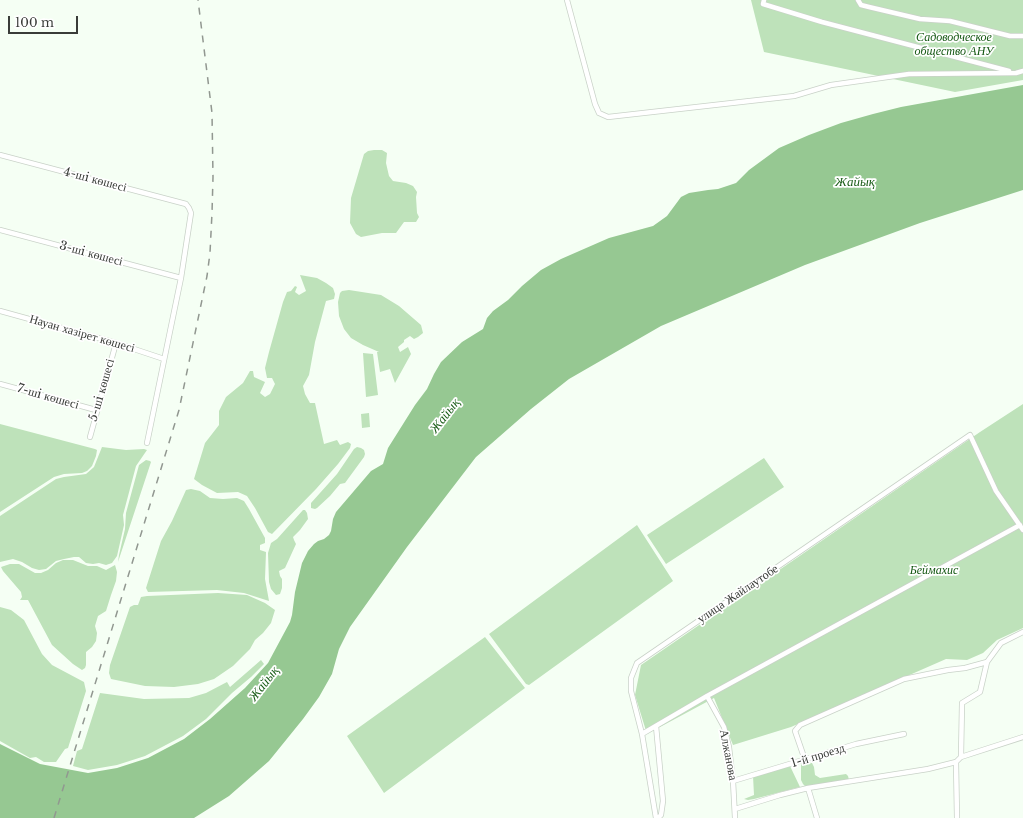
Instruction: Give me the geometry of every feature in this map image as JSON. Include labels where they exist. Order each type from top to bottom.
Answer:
[{"type":"street","points":[[567,0],[595,104],[599,113],[608,117],[794,96],[831,85],[909,74],[1023,71]]},
{"type":"street","points":[[764,0],[763,4],[822,22],[986,66],[1016,72]]},
{"type":"street","points":[[858,0],[861,4],[868,7],[920,19],[950,21],[1010,36],[1023,36]]},
{"type":"street","name":"4-шi көшесі","points":[[0,155],[186,204],[191,213],[181,278]]},
{"type":"street","name":"3-шi көшесі","points":[[0,230],[181,278]]},
{"type":"street","points":[[147,443],[181,278]]},
{"type":"street","name":"Науан хазірет көшесі","points":[[0,311],[164,358]]},
{"type":"street","name":"5-шi көшесі","points":[[90,437],[96,410],[116,343]]},
{"type":"street","name":"7-шi көшесі","points":[[0,384],[96,410]]},
{"type":"street","name":"улица Жайлаутобе","points":[[657,818],[642,734],[631,691],[632,678],[637,663],[970,435],[996,491],[1020,526]]},
{"type":"street","points":[[642,734],[707,696],[1020,526],[1023,530]]},
{"type":"street","points":[[961,757],[962,703],[980,692],[987,662],[1000,643],[1023,632]]},
{"type":"street","points":[[805,760],[795,731],[800,725],[904,679],[965,668],[987,662]]},
{"type":"street","name":"Алжанова","points":[[707,696],[724,727],[729,747],[734,781],[735,818]]},
{"type":"street","points":[[656,726],[663,801],[661,815],[657,818]]},
{"type":"street","name":"1-й проезд","points":[[734,781],[856,744],[904,734]]},
{"type":"street","points":[[735,809],[808,788],[928,769],[956,762],[961,757],[1023,737]]},
{"type":"street","points":[[956,762],[957,818]]},
{"type":"street","points":[[808,788],[817,818]]},
{"type":"green space","name":"Садоводческое общество АНУ","points":[[751,0],[1023,0],[1023,80],[955,92],[764,52]]},
{"type":"green space","points":[[382,150],[387,153],[386,163],[389,176],[393,181],[406,183],[413,186],[417,192],[417,213],[419,217],[416,222],[404,222],[396,233],[382,233],[361,237],[356,234],[350,223],[351,198],[364,154],[368,151]]},
{"type":"green space","points":[[300,275],[317,278],[333,288],[335,294],[334,299],[326,301],[315,342],[309,375],[303,386],[305,394],[310,403],[315,403],[324,444],[337,440],[340,445],[348,442],[351,444],[350,448],[338,464],[272,534],[268,532],[247,496],[238,492],[217,493],[194,479],[205,443],[219,425],[219,411],[226,397],[243,383],[250,371],[253,371],[254,377],[265,382],[260,393],[265,397],[270,394],[275,384],[272,378],[267,378],[265,368],[269,352],[287,292],[291,291],[295,286],[297,287],[295,292],[299,295],[306,291]]},
{"type":"green space","points":[[349,290],[381,295],[399,306],[421,325],[423,333],[414,339],[410,336],[398,347],[400,352],[408,347],[411,354],[395,383],[390,369],[380,372],[377,352],[379,352],[351,338],[344,329],[339,316],[338,302],[340,293],[342,291]]},
{"type":"green space","points":[[363,353],[373,354],[378,395],[366,397]]},
{"type":"green space","name":"Беймахис","points":[[1023,404],[1023,628],[997,640],[983,653],[967,660],[946,659],[791,727],[733,745],[714,698],[647,734],[635,695],[641,665]]},
{"type":"green space","points":[[369,413],[370,427],[362,428],[361,414]]},
{"type":"green space","points":[[0,424],[95,449],[97,450],[96,456],[92,466],[87,471],[54,477],[0,512]]},
{"type":"green space","points":[[102,447],[126,450],[147,450],[136,466],[123,515],[124,525],[117,556],[112,563],[106,565],[99,563],[86,563],[79,557],[74,557],[56,561],[46,569],[39,570],[13,559],[0,562],[0,516],[56,479],[86,474],[94,467]]},
{"type":"green space","points":[[357,447],[364,450],[364,457],[345,483],[340,484],[317,508],[311,508],[311,503],[337,474],[354,449]]},
{"type":"green space","points":[[764,458],[784,487],[666,564],[647,535]]},
{"type":"green space","points":[[146,460],[151,462],[118,562],[125,529],[126,513],[139,465]]},
{"type":"green space","points":[[191,489],[200,491],[210,498],[237,498],[244,501],[265,538],[265,543],[260,545],[260,550],[266,552],[265,579],[269,601],[244,593],[217,590],[148,592],[146,588],[161,541],[186,490]]},
{"type":"green space","points":[[303,510],[307,513],[308,519],[293,537],[296,544],[285,568],[279,571],[282,579],[282,588],[280,594],[276,595],[271,589],[269,582],[268,553],[271,543],[277,539]]},
{"type":"green space","points":[[637,525],[673,581],[529,685],[526,684],[489,634]]},
{"type":"green space","points":[[63,560],[73,560],[88,566],[97,566],[106,570],[115,565],[117,572],[116,581],[106,611],[98,616],[95,626],[97,633],[96,641],[86,652],[86,665],[82,670],[52,645],[28,600],[20,600],[22,597],[21,592],[1,567],[10,564],[19,564],[35,573],[41,573]]},
{"type":"green space","points":[[218,593],[247,595],[265,603],[275,610],[271,623],[255,640],[250,649],[233,666],[214,679],[198,684],[174,687],[145,686],[111,679],[109,673],[110,665],[130,607],[138,605],[141,597]]},
{"type":"green space","points":[[0,607],[11,610],[24,620],[42,654],[52,665],[84,682],[86,691],[68,748],[65,749],[56,762],[44,762],[36,757],[30,758],[0,741]]},
{"type":"green space","points":[[485,637],[525,688],[384,793],[347,736]]},
{"type":"green space","points":[[261,660],[264,664],[251,677],[232,693],[206,719],[183,736],[145,756],[117,765],[88,770],[73,766],[77,751],[82,749],[100,693],[144,699],[189,698],[206,693],[227,682],[230,687]]},
{"type":"green space","points":[[801,763],[812,763],[815,775],[820,778],[846,774],[849,780],[805,786],[801,780]]},
{"type":"green space","points":[[790,766],[800,787],[754,799],[744,799],[754,795],[753,776]]},
{"type":"water","name":"Жайық","points":[[1023,85],[1023,190],[920,223],[805,265],[661,326],[569,379],[531,409],[476,457],[407,547],[350,627],[339,649],[332,674],[319,697],[303,719],[269,761],[229,796],[194,818],[0,818],[0,744],[40,764],[88,773],[117,768],[148,758],[184,739],[210,719],[245,688],[268,663],[290,622],[302,563],[308,551],[314,544],[329,535],[336,512],[371,471],[383,464],[388,448],[427,389],[441,362],[462,342],[483,329],[487,318],[493,311],[508,300],[541,270],[561,259],[609,238],[653,226],[667,216],[681,197],[689,193],[718,189],[736,183],[749,170],[779,148],[809,135],[841,123],[901,107]]},
{"type":"railway","points":[[54,818],[179,410],[207,276],[212,213],[212,113],[198,0]]}]
